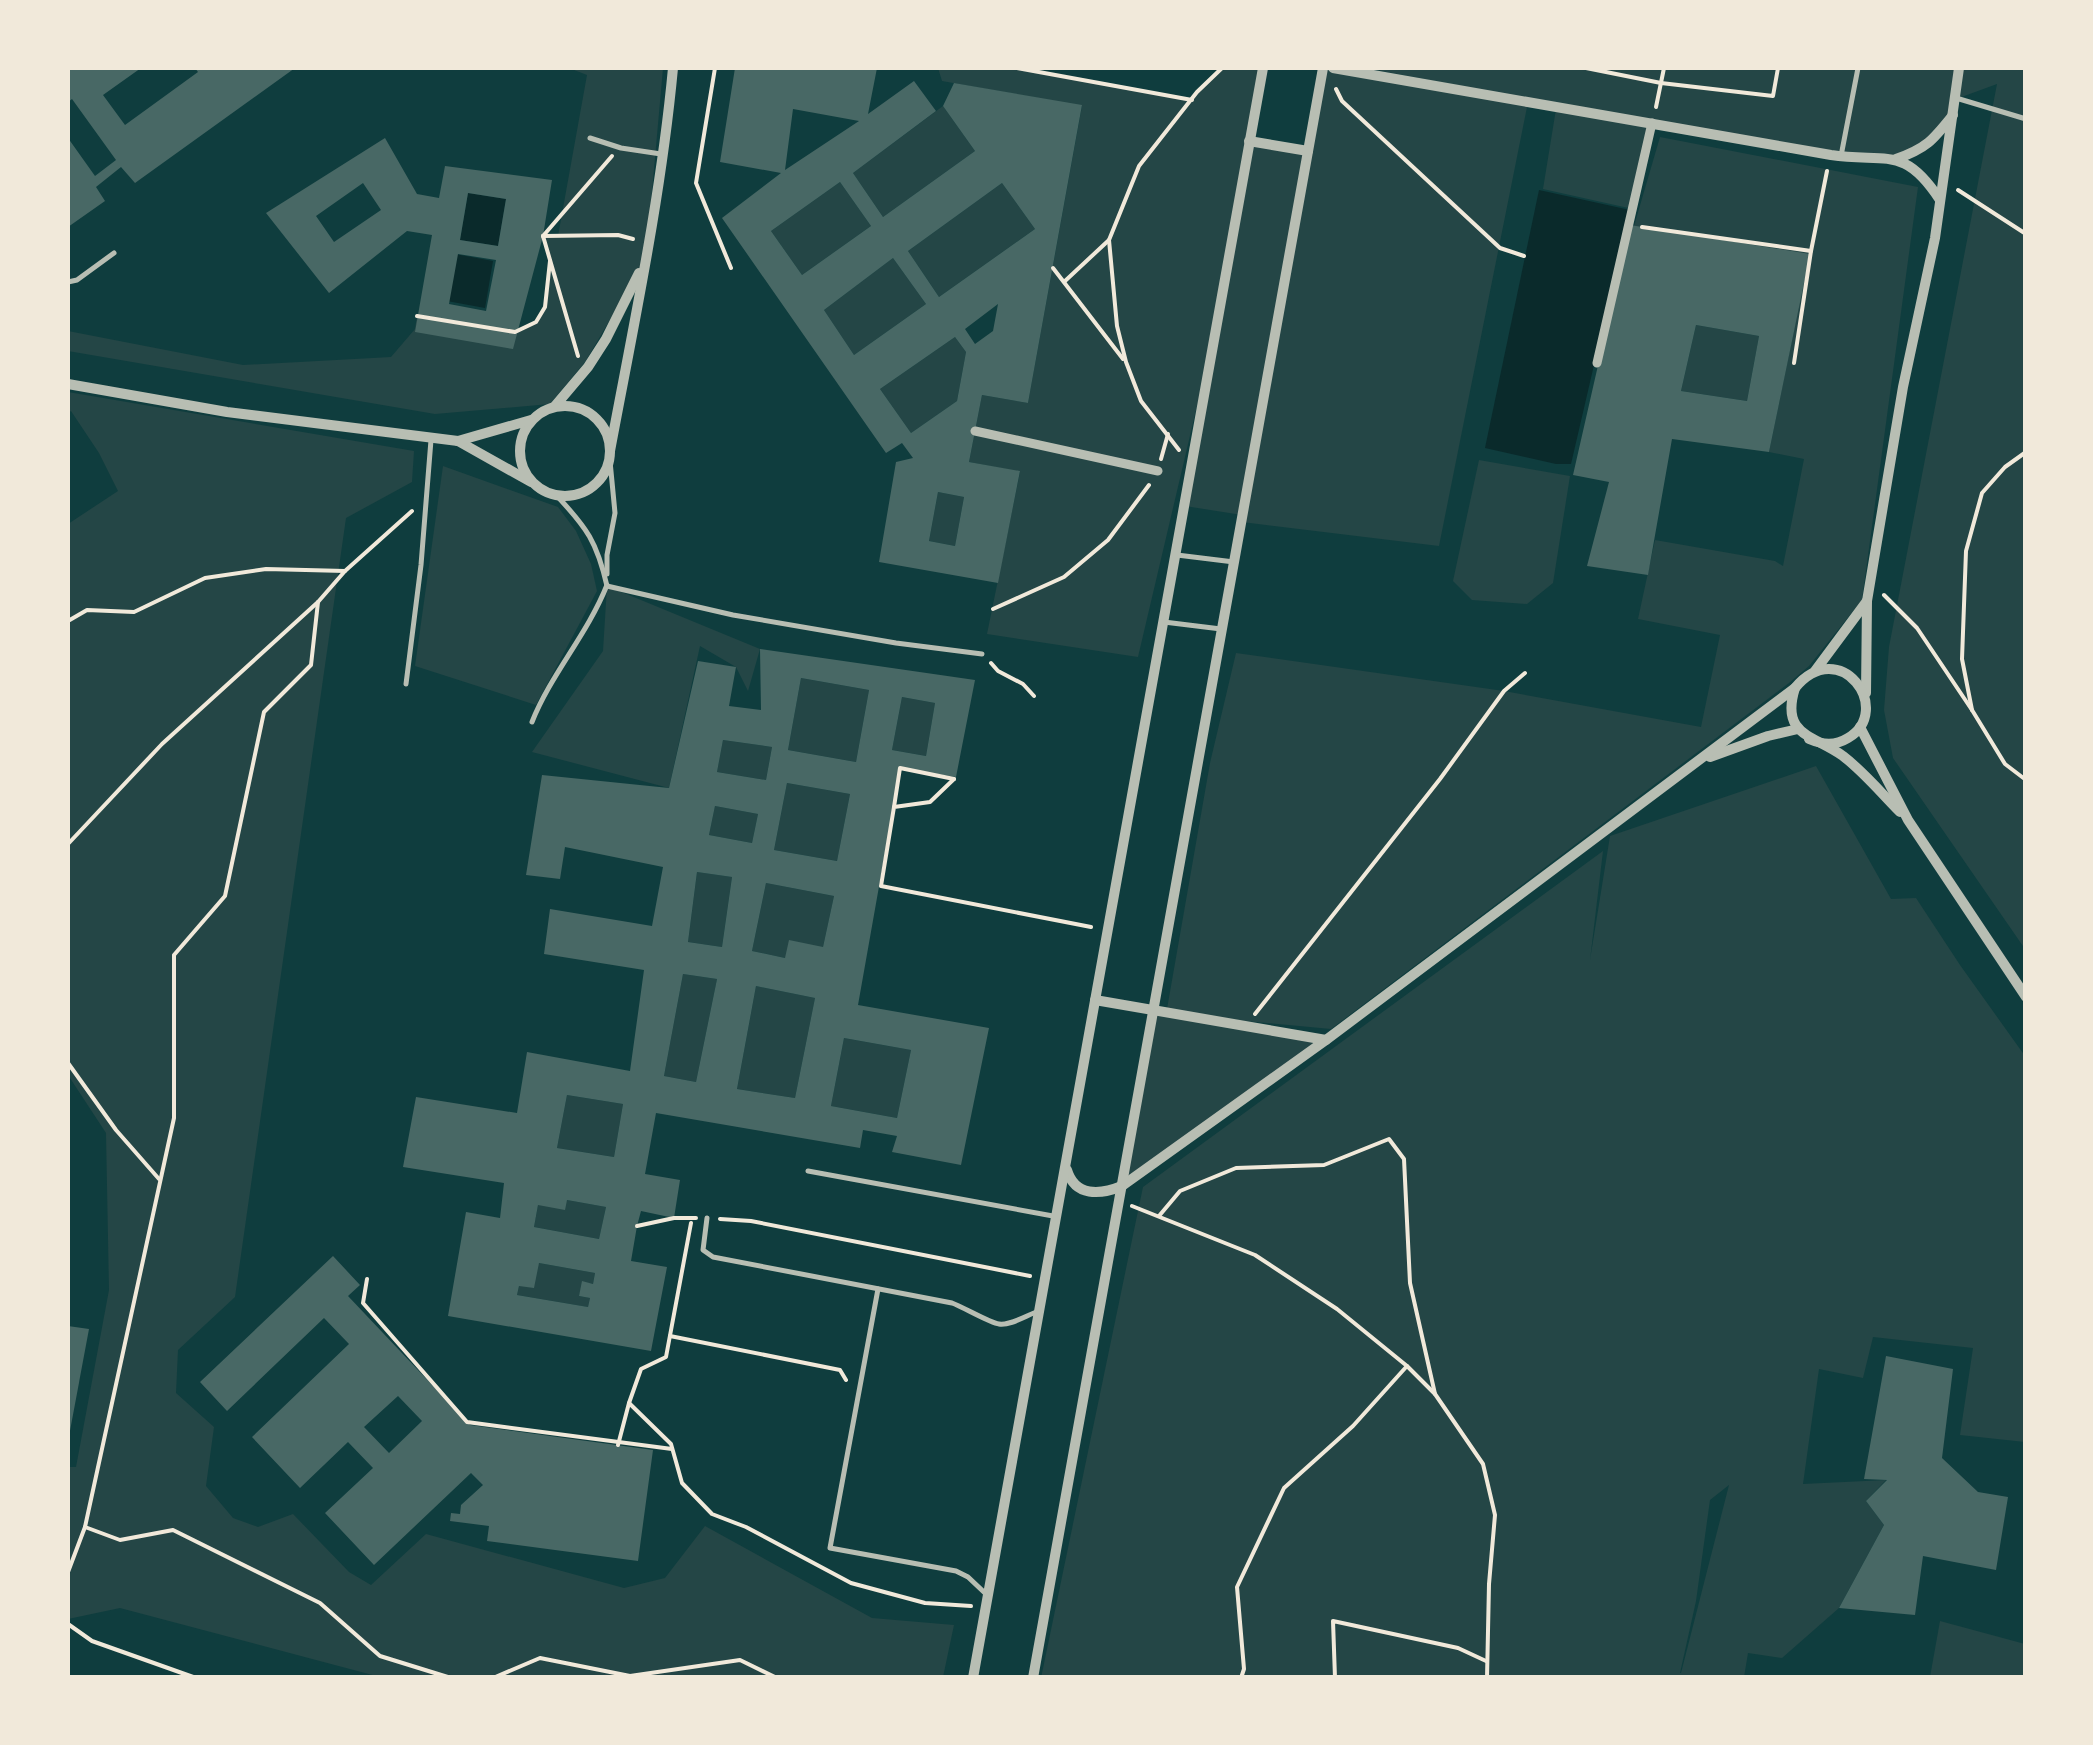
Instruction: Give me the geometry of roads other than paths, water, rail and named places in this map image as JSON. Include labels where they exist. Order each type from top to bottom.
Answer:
[{"type":"street","points":[[458,441],[557,496],[570,496],[594,485],[610,456],[650,243],[673,68]]},
{"type":"street","points":[[974,1678],[1263,68]]},
{"type":"street","points":[[1033,1678],[1323,68]]},
{"type":"street","points":[[1333,68],[1836,156],[1896,159],[1920,151],[1954,115]]},
{"type":"street","points":[[1809,739],[1820,744],[1844,741],[1860,727],[1865,715],[1870,582],[1903,388],[1936,238],[1958,68]]},
{"type":"street","points":[[1598,363],[1652,123]]},
{"type":"street","points":[[1249,141],[1308,151]]},
{"type":"street","points":[[1896,159],[1918,172],[1940,200]]},
{"type":"street","points":[[68,384],[227,412],[458,441],[532,420],[554,406],[588,367],[646,259]]},
{"type":"street","points":[[554,406],[579,408],[591,414],[608,437],[610,456]]},
{"type":"street","points":[[531,482],[520,458],[520,444],[532,420]]},
{"type":"street","points":[[975,431],[1158,471]]},
{"type":"street","points":[[1065,1166],[1080,1189],[1093,1194],[1122,1186],[1326,1040],[1794,688],[1814,670],[1868,600]]},
{"type":"street","points":[[1814,670],[1842,670],[1854,678],[1866,702]]},
{"type":"street","points":[[1794,688],[1790,702],[1798,730],[1842,756],[1908,820]]},
{"type":"street","points":[[1860,727],[1908,820],[2026,997]]},
{"type":"street","points":[[1691,766],[1768,736],[1798,730]]},
{"type":"street","points":[[1095,1000],[1326,1040]]},
{"type":"lane","points":[[1836,156],[1858,68]]},
{"type":"lane","points":[[1956,98],[2026,119]]},
{"type":"lane","points":[[590,138],[622,148],[664,154]]},
{"type":"lane","points":[[68,282],[77,280],[114,253]]},
{"type":"lane","points":[[406,684],[431,438]]},
{"type":"lane","points":[[532,722],[588,628],[607,586],[615,513],[610,456]]},
{"type":"lane","points":[[557,496],[586,527],[601,560],[607,586]]},
{"type":"lane","points":[[1177,554],[1234,562]]},
{"type":"lane","points":[[607,586],[733,615],[982,654]]},
{"type":"lane","points":[[1164,622],[1222,629]]},
{"type":"lane","points":[[808,1171],[1056,1216]]},
{"type":"lane","points":[[707,1218],[704,1250],[713,1257],[952,1303],[995,1324],[1003,1325],[1039,1311]]},
{"type":"lane","points":[[878,1289],[830,1548],[956,1572],[968,1577],[987,1601]]}]
